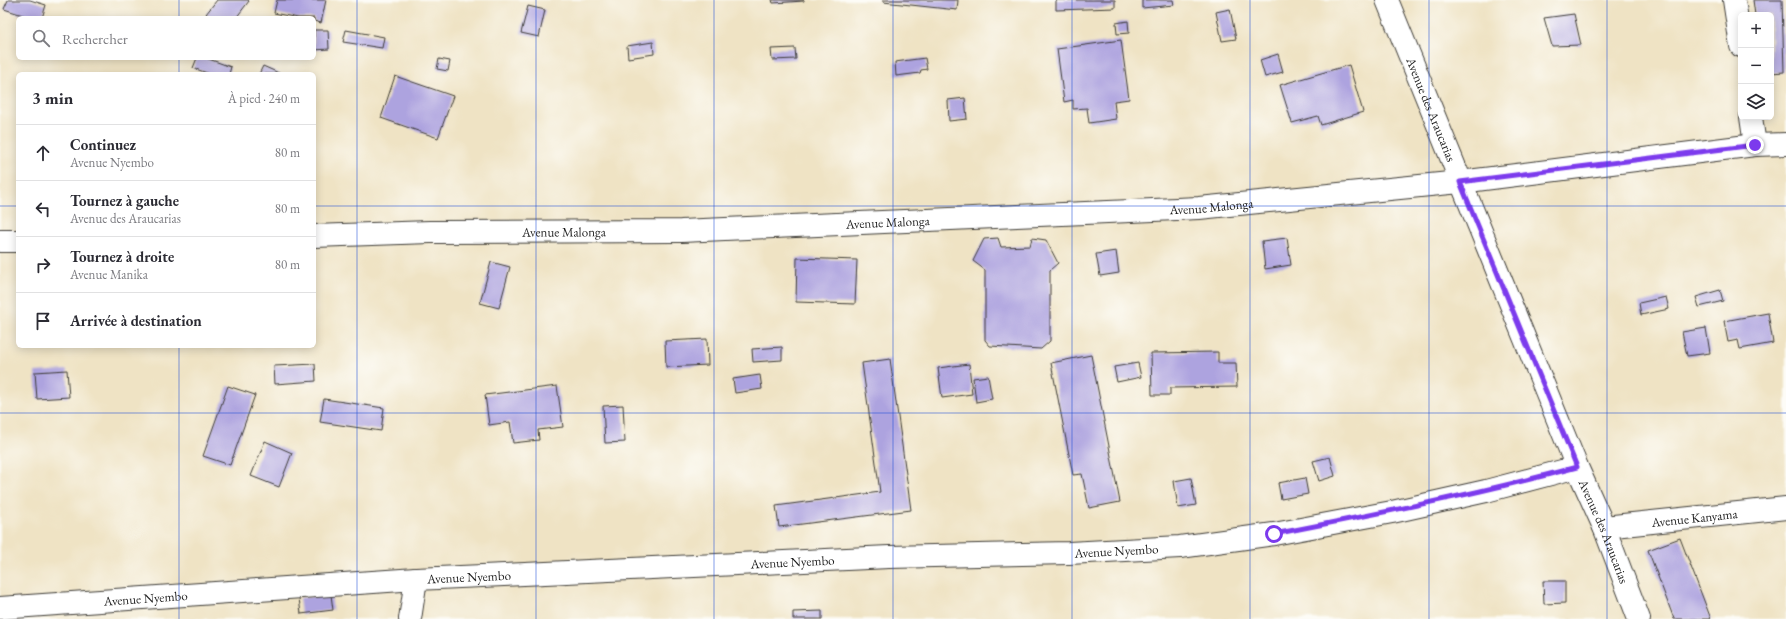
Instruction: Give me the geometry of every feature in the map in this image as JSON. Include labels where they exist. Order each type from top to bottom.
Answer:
[{"type":"street","name":"Avenue des Araucarias","points":[[1387,0],[1577,467],[1604,527],[1639,619]]},
{"type":"street","points":[[1734,0],[1738,26]]},
{"type":"street","points":[[1751,120],[1755,145]]},
{"type":"street","name":"Avenue Malonga","points":[[316,236],[430,232],[681,231],[1191,208],[1460,182],[1755,145],[1786,144]]},
{"type":"street","points":[[0,241],[16,241]]},
{"type":"street","name":"Avenue Nyembo","points":[[0,608],[416,579],[889,557],[1069,554],[1180,547],[1274,534],[1392,512],[1486,491],[1577,467]]},
{"type":"street","name":"Avenue Kanyama","points":[[1604,527],[1786,508]]},
{"type":"street","points":[[410,619],[416,579]]},
{"type":"building","points":[[8,0],[30,0],[46,5],[43,16],[26,16],[4,9]]},
{"type":"building","points":[[217,0],[249,1],[238,16],[209,16],[206,14]]},
{"type":"building","points":[[277,0],[326,0],[321,23],[316,22],[316,16],[288,16],[274,13]]},
{"type":"building","points":[[772,0],[804,0],[804,1],[773,3]]},
{"type":"building","points":[[883,0],[958,0],[957,10],[883,2]]},
{"type":"building","points":[[1056,0],[1115,0],[1115,8],[1056,10]]},
{"type":"building","points":[[1142,0],[1173,0],[1174,5],[1142,8]]},
{"type":"building","points":[[1753,0],[1782,0],[1784,72],[1774,73],[1774,12],[1755,12]]},
{"type":"building","points":[[528,6],[545,10],[539,37],[521,33]]},
{"type":"building","points":[[1230,9],[1236,39],[1222,41],[1216,12]]},
{"type":"building","points":[[1574,14],[1581,45],[1552,46],[1544,18]]},
{"type":"building","points":[[1128,21],[1129,33],[1117,34],[1116,23]]},
{"type":"building","points":[[316,30],[328,30],[329,49],[316,50]]},
{"type":"building","points":[[346,30],[384,37],[382,48],[343,42]]},
{"type":"building","points":[[1121,40],[1129,99],[1114,101],[1116,119],[1089,123],[1087,108],[1073,109],[1073,100],[1064,102],[1057,49]]},
{"type":"building","points":[[653,42],[654,54],[628,58],[627,46]]},
{"type":"building","points":[[795,48],[796,59],[772,60],[771,49]]},
{"type":"building","points":[[1278,54],[1283,72],[1265,77],[1260,60]]},
{"type":"building","points":[[925,58],[927,69],[921,70],[920,73],[896,76],[895,62]]},
{"type":"building","points":[[439,59],[450,61],[448,71],[437,69]]},
{"type":"building","points":[[196,60],[212,60],[231,67],[230,72],[204,72],[193,68]]},
{"type":"building","points":[[1349,65],[1363,112],[1321,125],[1318,116],[1292,123],[1280,85]]},
{"type":"building","points":[[263,66],[276,72],[260,72]]},
{"type":"building","points":[[395,76],[453,96],[438,138],[381,118]]},
{"type":"building","points":[[965,98],[967,119],[949,121],[948,100]]},
{"type":"building","points":[[998,238],[1001,247],[1030,246],[1032,238],[1046,240],[1058,263],[1050,270],[1050,341],[1041,349],[990,346],[985,340],[985,270],[973,261],[984,239]]},
{"type":"building","points":[[1287,238],[1291,265],[1265,269],[1262,241]]},
{"type":"building","points":[[1116,251],[1119,273],[1100,276],[1096,254]]},
{"type":"building","points":[[797,258],[857,260],[855,304],[796,302]]},
{"type":"building","points":[[491,262],[510,267],[499,308],[480,303]]},
{"type":"building","points":[[1720,290],[1723,301],[1699,307],[1696,297]]},
{"type":"building","points":[[1666,297],[1669,309],[1641,315],[1639,303]]},
{"type":"building","points":[[1768,313],[1773,343],[1740,349],[1738,340],[1728,342],[1724,321]]},
{"type":"building","points":[[1706,328],[1710,353],[1687,356],[1682,332]]},
{"type":"building","points":[[707,339],[708,365],[666,367],[665,341]]},
{"type":"building","points":[[782,347],[782,360],[753,362],[752,349]]},
{"type":"building","points":[[1218,352],[1218,363],[1236,363],[1237,387],[1170,388],[1170,395],[1152,395],[1151,353]]},
{"type":"building","points":[[1091,355],[1120,502],[1089,508],[1082,474],[1073,475],[1051,363]]},
{"type":"building","points":[[890,359],[911,510],[779,527],[776,506],[880,492],[862,363]]},
{"type":"building","points":[[1138,363],[1141,377],[1117,382],[1114,367]]},
{"type":"building","points":[[315,364],[316,381],[275,384],[274,366]]},
{"type":"building","points":[[969,364],[972,394],[942,398],[938,368]]},
{"type":"building","points":[[67,370],[69,397],[37,399],[35,372]]},
{"type":"building","points":[[760,375],[762,389],[735,393],[733,379]]},
{"type":"building","points":[[988,376],[992,399],[976,402],[973,378]]},
{"type":"building","points":[[228,386],[255,395],[230,465],[203,456]]},
{"type":"building","points":[[557,386],[563,427],[538,430],[539,440],[513,443],[510,422],[489,425],[485,395]]},
{"type":"building","points":[[324,399],[384,408],[381,431],[320,422]]},
{"type":"building","points":[[623,405],[625,442],[605,443],[603,406]]},
{"type":"building","points":[[265,441],[292,453],[279,487],[251,476]]},
{"type":"building","points":[[1330,457],[1335,476],[1319,481],[1313,461]]},
{"type":"building","points":[[1191,478],[1196,505],[1178,508],[1174,481]]},
{"type":"building","points":[[1305,478],[1308,494],[1281,499],[1278,483]]},
{"type":"building","points":[[1680,538],[1711,619],[1674,619],[1648,550]]},
{"type":"building","points":[[1543,581],[1565,581],[1565,603],[1544,604]]},
{"type":"building","points":[[331,595],[333,610],[301,614],[299,598]]},
{"type":"building","points":[[822,611],[822,619],[793,619],[793,612]]},
{"type":"route","points":[[1274,534],[1392,512],[1486,491],[1577,467],[1460,182],[1755,145]]}]
